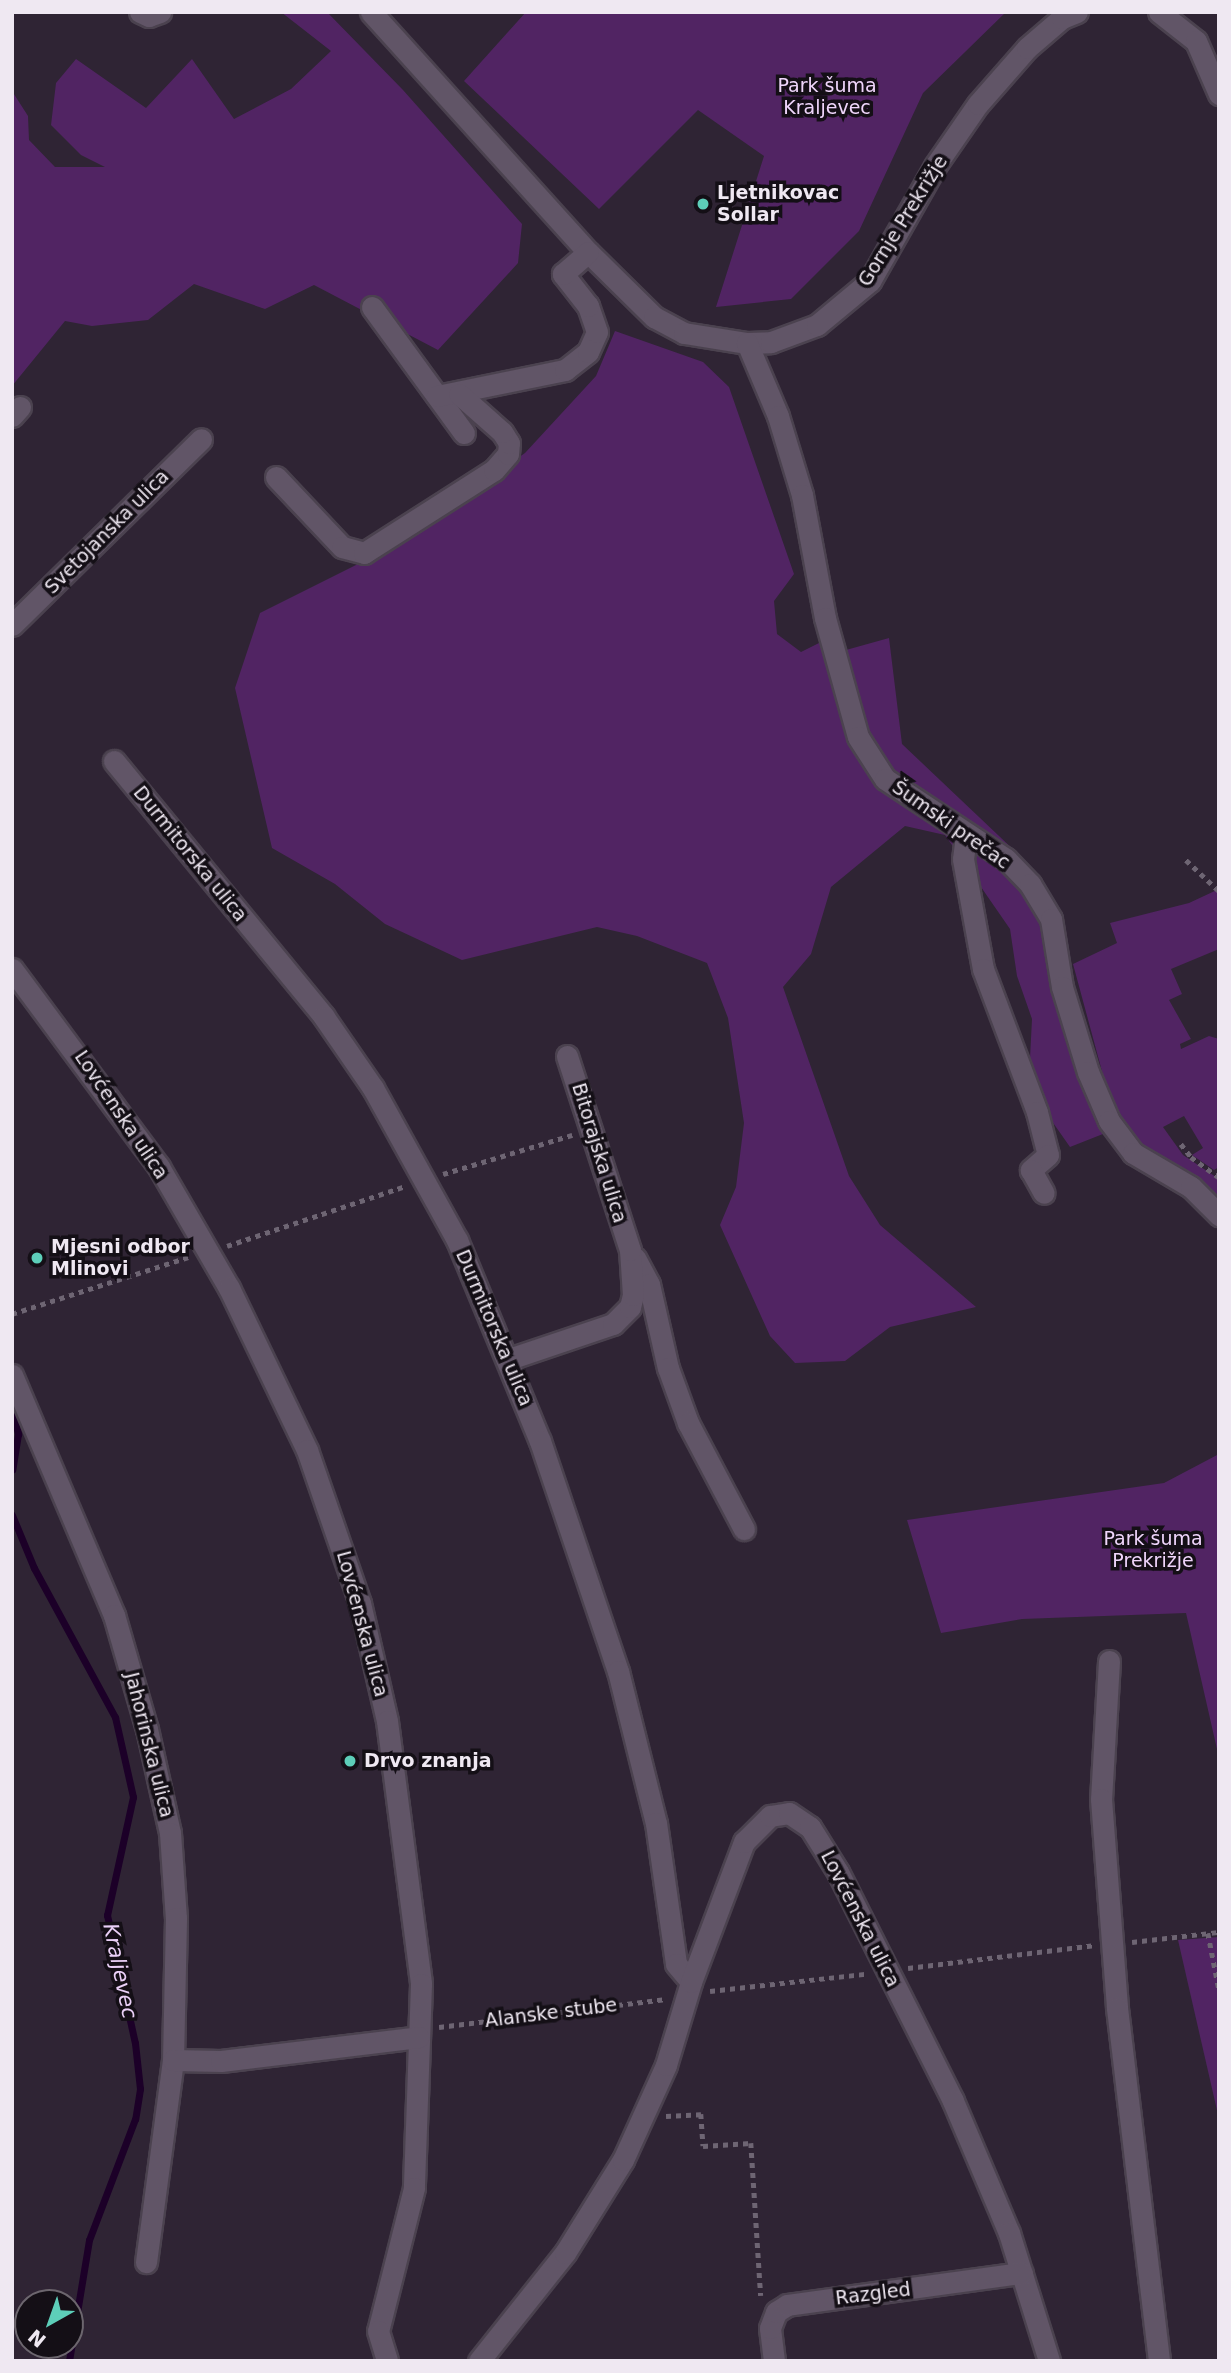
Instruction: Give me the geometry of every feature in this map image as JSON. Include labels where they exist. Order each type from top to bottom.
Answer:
[{"type":"street","points":[[140,12],[149,16],[160,12]]},
{"type":"street","name":"Gornje Prekrižje","points":[[370,12],[588,252],[654,317],[684,333],[747,343],[771,342],[817,324],[840,311],[870,281],[935,166],[978,104],[1027,48],[1062,18],[1077,12]]},
{"type":"street","points":[[1159,12],[1196,41],[1219,94]]},
{"type":"street","points":[[448,395],[565,370],[588,352],[597,332],[588,306],[564,274],[588,252]]},
{"type":"street","points":[[276,477],[342,547],[365,553],[494,470],[508,454],[509,443],[502,432],[448,395],[372,307]]},
{"type":"street","name":"Šumski prečac","points":[[747,343],[778,416],[802,495],[828,629],[858,737],[885,779],[1006,859],[1042,901],[1051,919],[1062,987],[1088,1072],[1109,1121],[1133,1153],[1191,1186],[1219,1215]]},
{"type":"street","points":[[448,395],[464,433]]},
{"type":"street","name":"Svetojanska ulica","points":[[12,625],[201,439]]},
{"type":"street","name":"Durmitorska ulica","points":[[114,761],[304,992],[373,1088],[457,1240],[509,1359],[618,1671],[656,1823],[676,1964],[697,1987]]},
{"type":"street","points":[[966,835],[963,859],[983,969],[1037,1112],[1048,1154],[1031,1170],[1044,1193]]},
{"type":"street","name":"Lovćenska ulica","points":[[12,969],[159,1167],[254,1335],[324,1490],[360,1604],[387,1721],[419,1945],[423,2032],[414,2188],[378,2331],[387,2361]]},
{"type":"street","name":"Bitorajska ulica","points":[[567,1056],[630,1250],[649,1284],[668,1368],[688,1423],[744,1529]]},
{"type":"street","name":"Bitorajska ulica","points":[[509,1359],[601,1329],[623,1317],[633,1295],[630,1250]]},
{"type":"street","name":"Jahorinska ulica","points":[[12,1374],[114,1615],[162,1785],[170,1833],[176,1917],[173,2060],[146,2262]]},
{"type":"street","points":[[1109,1661],[1101,1799],[1117,2008],[1159,2361]]},
{"type":"street","name":"Lovćenska ulica","points":[[480,2361],[586,2223],[644,2117],[697,1987],[750,1832],[771,1816],[798,1817],[810,1827],[838,1872],[913,2017],[976,2151],[1022,2273],[1049,2361]]},
{"type":"street","points":[[173,2060],[220,2061],[423,2032]]},
{"type":"street","name":"Razgled","points":[[776,2312],[806,2302],[1022,2273]]},
{"type":"street","points":[[774,2361],[770,2328],[776,2312]]},
{"type":"path","points":[[1186,860],[1219,891]]},
{"type":"path","points":[[1181,1144],[1217,1174]]},
{"type":"path","points":[[12,1314],[192,1256]]},
{"type":"path","points":[[1121,1943],[1219,1932]]},
{"type":"path","points":[[1208,1933],[1219,1989]]},
{"type":"path","points":[[897,1970],[1102,1944]]},
{"type":"path","points":[[697,1987],[877,1973]]},
{"type":"path","name":"Alanske stube","points":[[423,2032],[674,1997]]},
{"type":"path","points":[[644,2117],[701,2115],[703,2146],[751,2143],[761,2296],[776,2312]]},
{"type":"green space","points":[[281,12],[327,12],[403,90],[522,224],[518,263],[438,350],[314,285],[265,309],[194,284],[148,320],[92,326],[65,321],[12,386],[12,91],[28,116],[29,140],[55,167],[105,167],[81,155],[51,125],[56,83],[76,59],[146,108],[192,59],[234,119],[291,89],[331,51]]},
{"type":"green space","name":"Park šuma Kraljevec","points":[[526,12],[1006,12],[923,93],[859,231],[791,299],[716,307],[764,156],[698,110],[599,209],[464,81]]},
{"type":"green space","points":[[615,331],[703,362],[729,387],[794,574],[774,601],[777,634],[801,652],[821,642],[846,650],[889,638],[902,744],[1018,854],[1108,1132],[1070,1147],[1035,1097],[1030,1058],[1032,1019],[1017,976],[1010,929],[945,835],[905,826],[831,887],[811,954],[783,987],[849,1176],[880,1225],[976,1307],[890,1327],[845,1361],[795,1363],[770,1336],[720,1225],[736,1187],[744,1123],[728,1018],[707,963],[637,936],[597,927],[462,960],[385,924],[335,884],[272,848],[235,688],[260,613],[390,548],[525,453],[596,376]]},
{"type":"green space","points":[[1219,889],[1219,949],[1171,969],[1182,994],[1169,1000],[1191,1039],[1180,1044],[1181,1049],[1209,1036],[1219,1039],[1219,1167],[1214,1170],[1192,1155],[1203,1148],[1184,1116],[1163,1127],[1183,1155],[1219,1179],[1219,1207],[1151,1157],[1125,1131],[1103,1075],[1073,964],[1117,943],[1110,923],[1189,903]]},
{"type":"green space","name":"Park šuma Prekrižje","points":[[1219,1454],[1219,1758],[1186,1613],[1022,1619],[941,1633],[907,1520],[1164,1483]]},
{"type":"green space","points":[[1219,1937],[1219,2119],[1178,1940]]},
{"type":"waterway","name":"Kraljevec","points":[[12,1411],[18,1434],[12,1470]]},
{"type":"waterway","name":"Kraljevec","points":[[12,1515],[34,1568],[115,1717],[133,1797],[107,1915],[135,2043],[140,2089],[135,2119],[89,2240],[69,2361]]},
{"type":"place","name":"Ljetnikovac Sollar","points":[[703,204]]},
{"type":"place","name":"Mjesni odbor Mlinovi","points":[[37,1258]]},
{"type":"place","name":"Drvo znanja","points":[[350,1761]]}]
